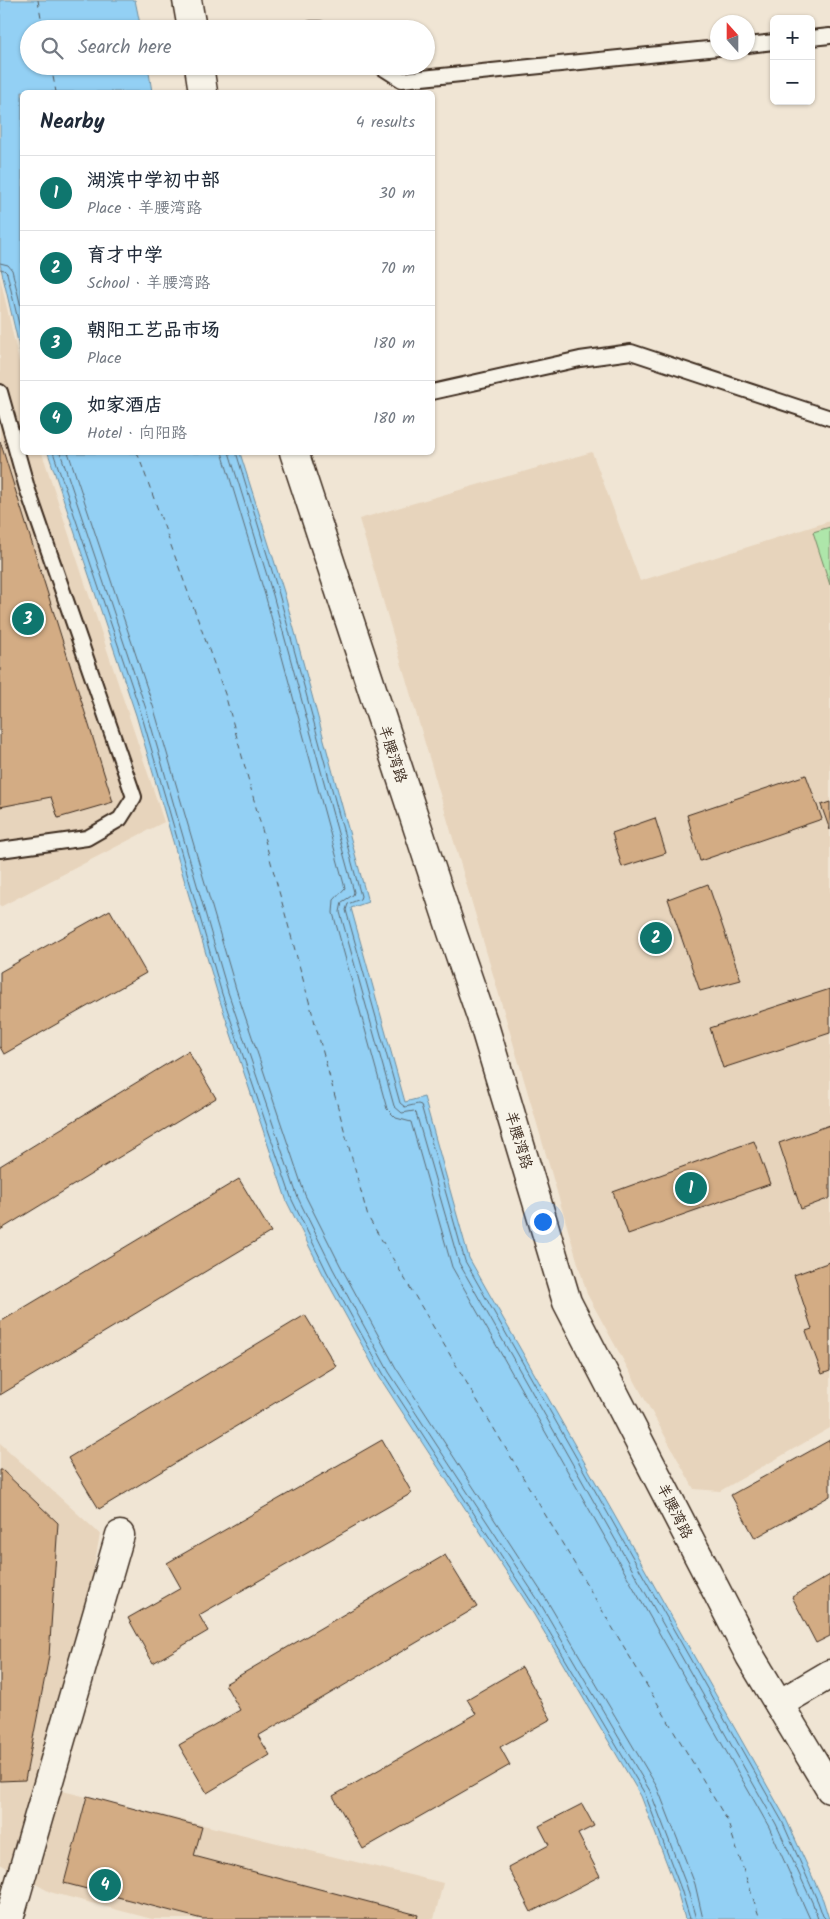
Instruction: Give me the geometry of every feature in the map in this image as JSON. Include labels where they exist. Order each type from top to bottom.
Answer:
[{"type":"street","points":[[187,0],[190,20]]},
{"type":"street","points":[[200,75],[203,90]]},
{"type":"street","name":"羊腰湾路","points":[[295,455],[484,1026],[567,1302],[750,1656],[830,1789]]},
{"type":"street","points":[[9,1919],[120,1535]]},
{"type":"street","points":[[779,1704],[830,1674]]},
{"type":"lane","points":[[815,38],[830,36]]},
{"type":"lane","points":[[755,44],[770,42]]},
{"type":"lane","points":[[394,75],[402,80],[710,49]]},
{"type":"lane","points":[[435,391],[580,359],[631,352],[830,418]]},
{"type":"lane","points":[[0,392],[27,488],[134,797],[120,819],[87,838],[0,850]]},
{"type":"shaded area","points":[[0,277],[20,366],[20,455],[43,455],[164,822],[0,907]]},
{"type":"shaded area","points":[[592,452],[640,581],[830,521],[830,1428],[720,1491],[694,1489],[587,1294],[359,519]]},
{"type":"shaded area","points":[[0,1443],[100,1534],[54,1789],[443,1883],[434,1919],[152,1919],[50,1892],[0,1864]]},
{"type":"green space","points":[[830,527],[830,585],[813,532]]},
{"type":"water","points":[[0,0],[135,0],[139,20],[20,20],[20,75],[149,75],[152,90],[20,90],[20,350],[0,264]]},
{"type":"water","points":[[49,455],[241,455],[284,592],[368,902],[351,908],[405,1102],[424,1097],[469,1258],[786,1819],[823,1900],[829,1919],[685,1919],[677,1890],[641,1796],[530,1608],[380,1378],[323,1274],[287,1202],[218,995],[136,715]]},
{"type":"building","points":[[0,441],[113,802],[58,818],[51,797],[0,807]]},
{"type":"building","points":[[806,775],[822,819],[700,861],[687,815]]},
{"type":"building","points":[[830,802],[830,830],[821,805]]},
{"type":"building","points":[[655,818],[666,853],[622,867],[612,833]]},
{"type":"building","points":[[708,884],[741,980],[700,991],[668,899]]},
{"type":"building","points":[[110,910],[146,973],[4,1054],[0,1047],[0,972]]},
{"type":"building","points":[[830,989],[830,1033],[723,1068],[710,1028]]},
{"type":"building","points":[[188,1051],[216,1098],[0,1230],[0,1166]]},
{"type":"building","points":[[830,1125],[830,1198],[801,1209],[779,1143]]},
{"type":"building","points":[[754,1141],[770,1184],[628,1234],[613,1192]]},
{"type":"building","points":[[239,1179],[271,1232],[0,1395],[0,1322]]},
{"type":"building","points":[[830,1262],[830,1371],[822,1374],[806,1331],[812,1329],[794,1275]]},
{"type":"building","points":[[305,1315],[336,1366],[99,1509],[68,1458]]},
{"type":"building","points":[[382,1440],[412,1493],[199,1615],[208,1631],[153,1663],[128,1618],[181,1588],[167,1563]]},
{"type":"building","points":[[830,1440],[830,1496],[755,1538],[731,1495]]},
{"type":"building","points":[[0,1470],[58,1523],[49,1656],[25,1780],[0,1781]]},
{"type":"building","points":[[445,1555],[477,1607],[258,1736],[270,1755],[207,1793],[179,1745],[240,1710],[225,1684]]},
{"type":"building","points":[[830,1575],[830,1636],[816,1643],[792,1597]]},
{"type":"building","points":[[522,1667],[551,1719],[500,1747],[510,1765],[363,1849],[333,1796],[476,1714],[467,1699]]},
{"type":"building","points":[[87,1796],[202,1827],[194,1856],[418,1915],[417,1919],[202,1919],[64,1883]]},
{"type":"building","points":[[582,1804],[594,1826],[578,1834],[600,1876],[531,1912],[508,1867],[549,1845],[539,1826]]},
{"type":"ferry route","points":[[38,0],[41,20]]},
{"type":"ferry route","points":[[53,75],[56,90]]},
{"type":"ferry route","points":[[138,455],[225,694],[368,1217],[727,1820],[760,1919]]},
{"type":"place","name":"朝阳工艺品市场","points":[[28,619]]},
{"type":"place","name":"育才中学","points":[[656,938]]},
{"type":"place","name":"湖滨中学初中部","points":[[691,1188]]},
{"type":"place","name":"如家酒店","points":[[105,1885]]}]
